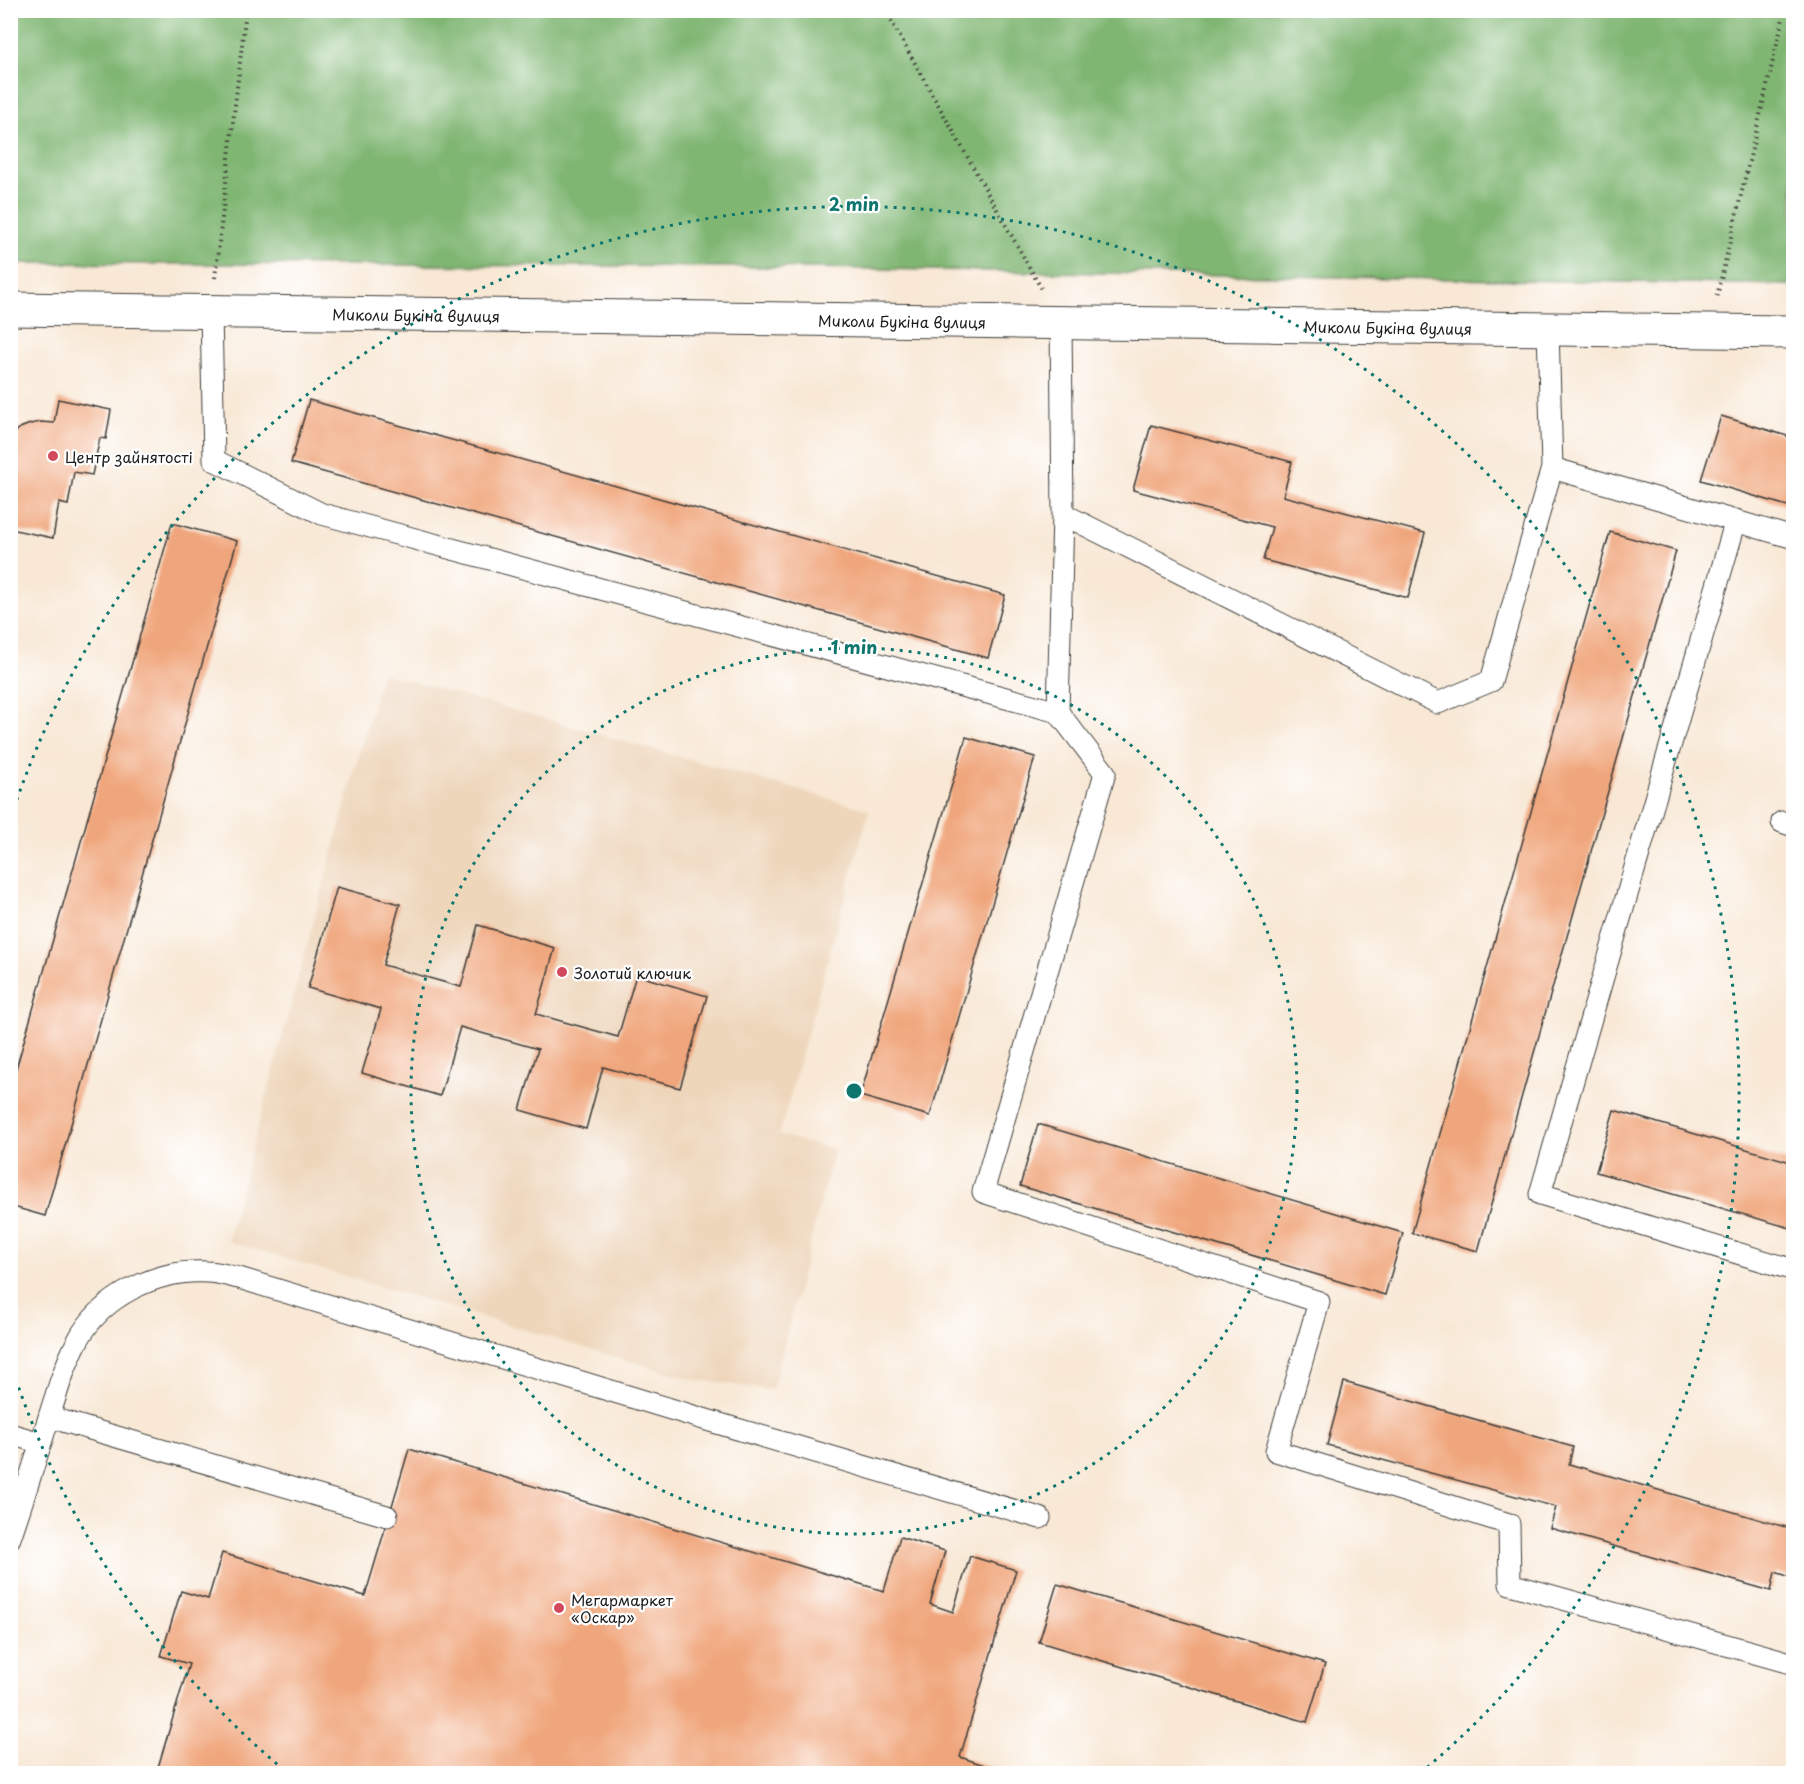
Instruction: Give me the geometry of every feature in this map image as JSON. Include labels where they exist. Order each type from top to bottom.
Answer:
[{"type":"street","name":"Миколи Букіна вулиця","points":[[10,309],[1794,332]]},
{"type":"lane","points":[[211,311],[214,459],[322,514],[1058,712],[1105,773],[983,1192],[1319,1302],[1276,1451],[1509,1524],[1510,1584],[1794,1664]]},
{"type":"lane","points":[[1058,712],[1063,514],[1061,322]]},
{"type":"lane","points":[[1063,514],[1438,703],[1491,681],[1552,468],[1548,329]]},
{"type":"lane","points":[[1552,468],[1794,538]]},
{"type":"lane","points":[[1736,520],[1540,1194],[1794,1270]]},
{"type":"lane","points":[[10,1538],[65,1367],[78,1340],[97,1315],[120,1295],[148,1281],[178,1273],[208,1272],[250,1281],[710,1421],[1040,1518]]},
{"type":"lane","points":[[49,1417],[387,1516]]},
{"type":"lane","points":[[10,1434],[41,1443]]},
{"type":"path","points":[[211,311],[246,10]]},
{"type":"path","points":[[885,10],[1061,322]]},
{"type":"path","points":[[1709,331],[1785,10]]},
{"type":"shaded area","name":"Золотий ключик","points":[[381,673],[869,810],[779,1135],[834,1150],[772,1390],[690,1379],[227,1241]]},
{"type":"green space","points":[[11,10],[1793,11],[1793,285],[757,267],[11,263]]},
{"type":"building","name":"Центр зайнятості","points":[[58,399],[111,410],[106,439],[100,438],[92,475],[74,472],[68,505],[59,503],[53,538],[10,529],[10,437],[20,428],[30,424],[54,423]]},
{"type":"building","points":[[309,400],[1005,595],[988,658],[291,463]]},
{"type":"building","points":[[1721,416],[1794,438],[1794,508],[1701,480]]},
{"type":"building","points":[[1151,425],[1292,462],[1283,496],[1425,533],[1408,598],[1263,560],[1272,527],[1133,490]]},
{"type":"building","points":[[172,523],[237,541],[45,1216],[10,1206],[10,1090]]},
{"type":"building","points":[[1610,532],[1676,551],[1478,1251],[1412,1233]]},
{"type":"building","points":[[966,737],[1035,757],[930,1116],[860,1096]]},
{"type":"building","points":[[337,887],[400,904],[383,965],[461,987],[478,925],[555,948],[536,1014],[618,1037],[636,975],[707,996],[680,1088],[603,1067],[586,1129],[520,1110],[538,1049],[460,1027],[440,1096],[362,1073],[381,1009],[308,988]]},
{"type":"building","points":[[1614,1110],[1794,1163],[1794,1229],[1596,1172]]},
{"type":"building","points":[[1038,1124],[1403,1233],[1385,1295],[1020,1186]]},
{"type":"building","points":[[1344,1382],[1573,1447],[1569,1464],[1789,1528],[1794,1514],[1794,1578],[1775,1572],[1771,1591],[1550,1528],[1556,1507],[1327,1445]]},
{"type":"building","name":"Мегармаркет «Оскар»","points":[[409,1449],[884,1591],[900,1537],[945,1551],[930,1604],[953,1612],[970,1556],[1016,1570],[960,1757],[1011,1774],[156,1774],[189,1664],[161,1656],[181,1591],[208,1599],[222,1553],[365,1596]]},
{"type":"building","points":[[1057,1584],[1325,1664],[1307,1722],[1039,1642]]},
{"type":"place","name":"Центр зайнятості","points":[[53,456]]},
{"type":"place","name":"Золотий ключик","points":[[562,972]]},
{"type":"place","name":"Мегармаркет «Оскар»","points":[[559,1608]]}]
